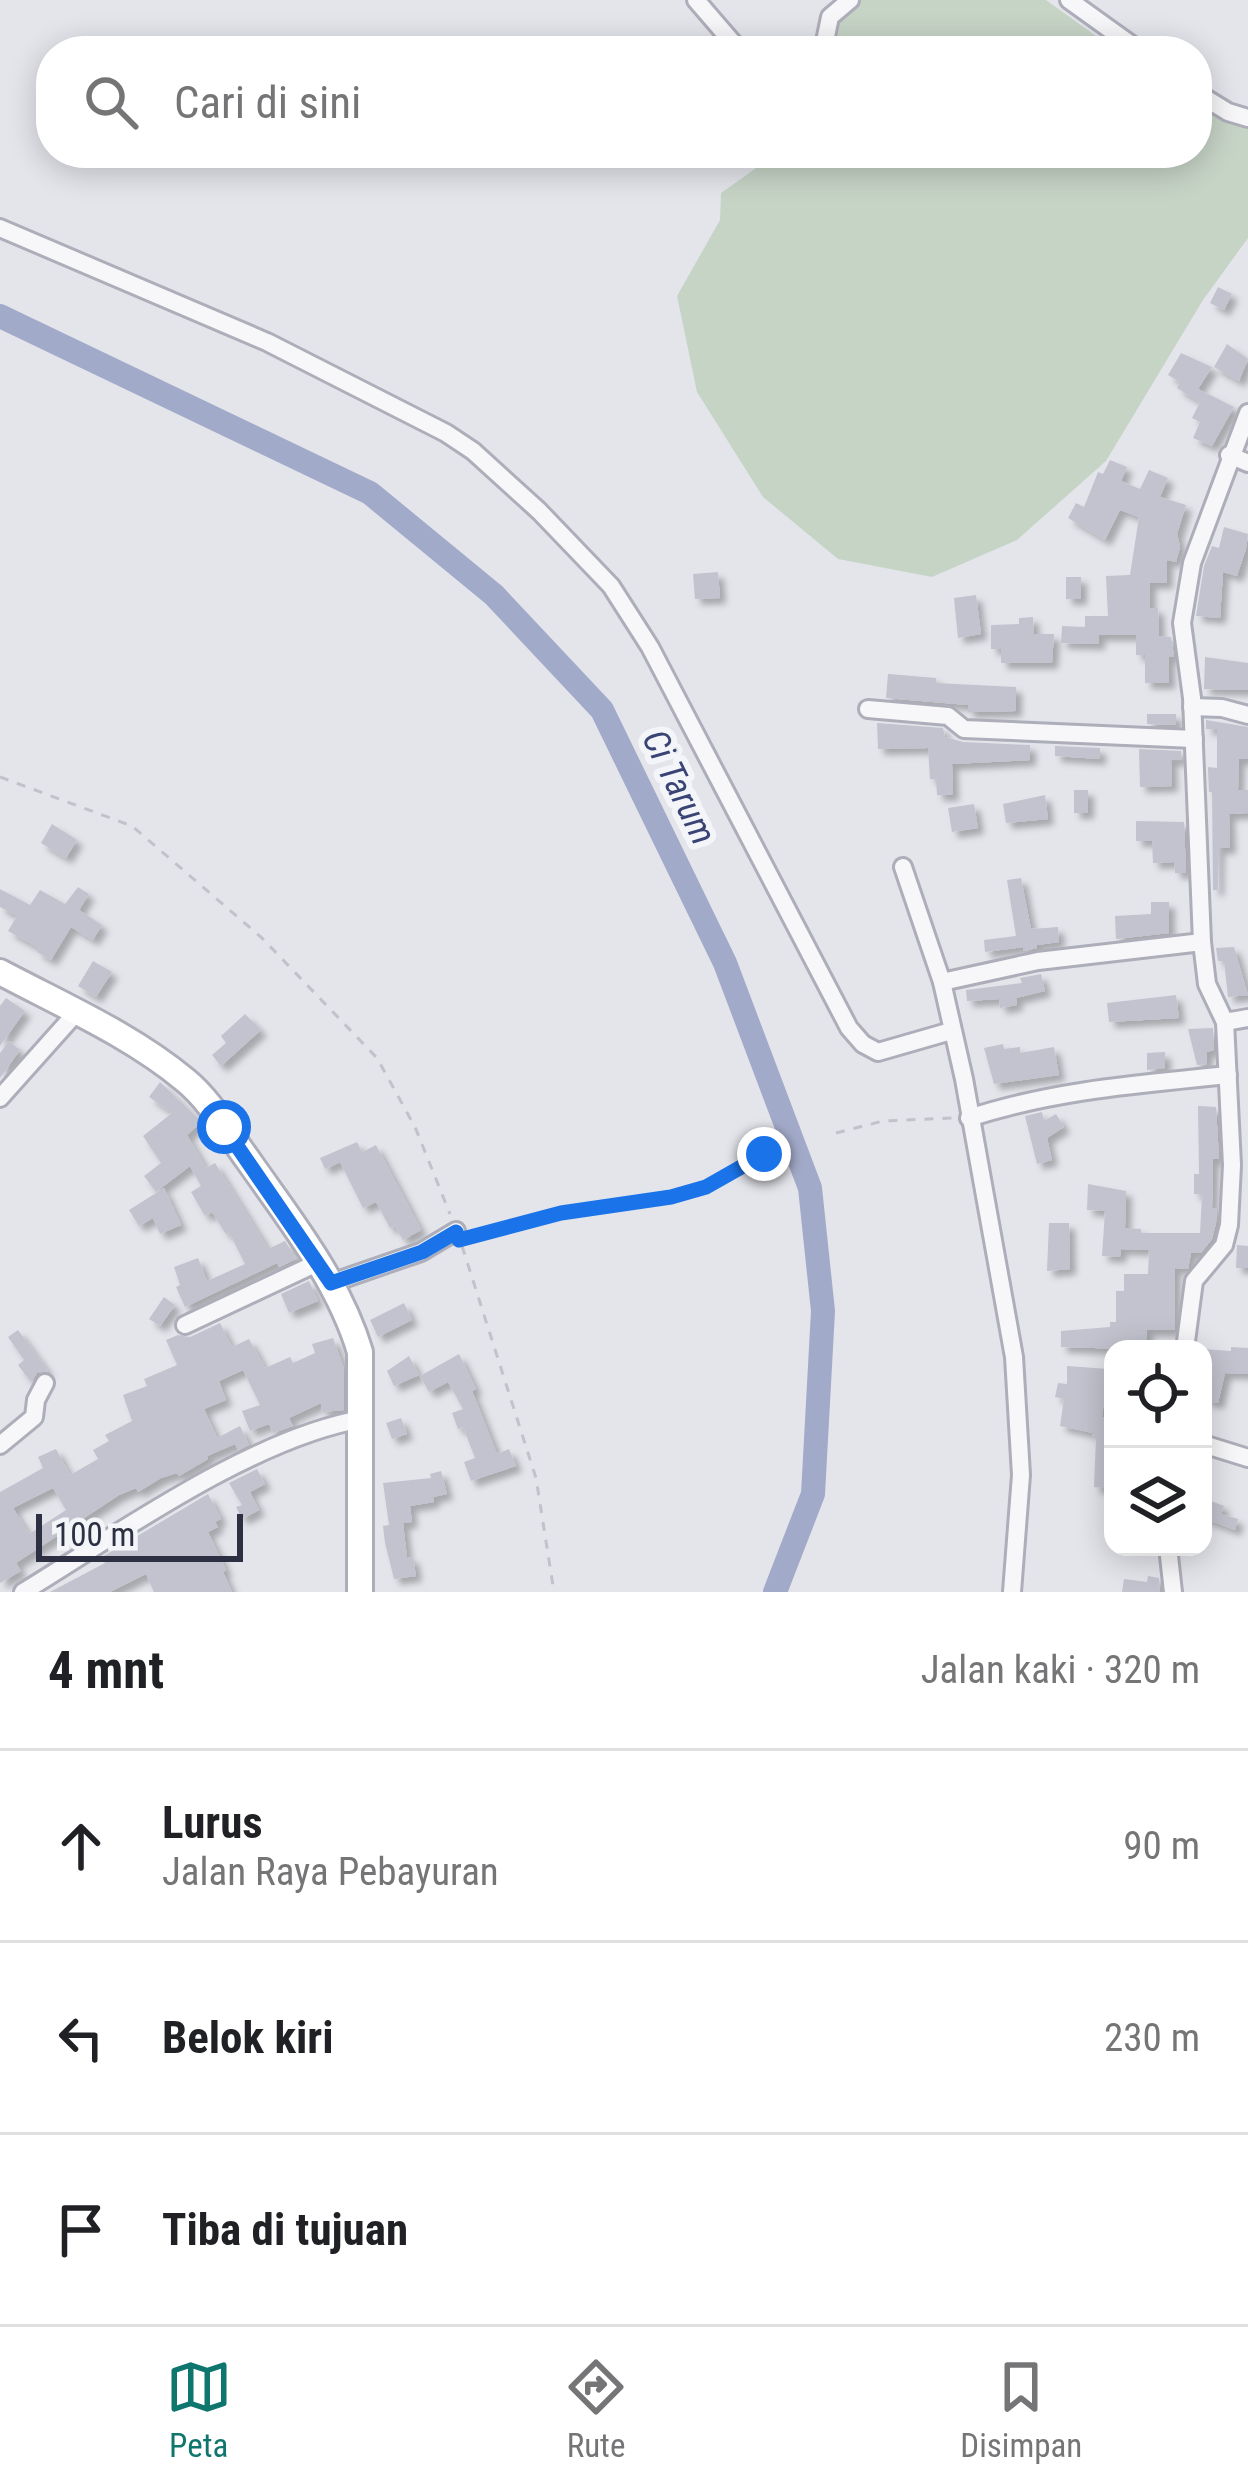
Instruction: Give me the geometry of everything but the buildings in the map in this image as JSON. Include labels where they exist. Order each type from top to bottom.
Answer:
[{"type":"main road","points":[[0,972],[145,1052],[202,1097],[324,1273],[350,1318],[360,1352],[360,1592]]},
{"type":"street","points":[[696,0],[727,36]]},
{"type":"street","points":[[826,36],[830,17],[850,0]]},
{"type":"street","points":[[1069,0],[1119,36]]},
{"type":"street","points":[[1212,102],[1248,118]]},
{"type":"street","points":[[0,228],[267,342],[446,433],[473,452],[539,511],[610,586],[650,647],[849,1028],[878,1052],[951,1031]]},
{"type":"street","points":[[1186,1340],[1194,1282],[1224,1245],[1229,1225],[1225,1022],[1207,984],[1202,942],[1192,707],[1182,623],[1184,595],[1229,455],[1248,413]]},
{"type":"street","points":[[1229,455],[1248,463]]},
{"type":"street","points":[[1192,707],[1222,708],[1248,716]]},
{"type":"street","points":[[868,709],[948,716],[964,729],[1194,739]]},
{"type":"street","points":[[903,867],[942,982],[1017,1385],[1021,1488],[1012,1592]]},
{"type":"street","points":[[942,982],[1038,961],[1202,942]]},
{"type":"street","points":[[0,1098],[76,1013]]},
{"type":"street","points":[[1225,1022],[1248,1018]]},
{"type":"street","points":[[969,1118],[1088,1089],[1228,1075]]},
{"type":"street","points":[[185,1324],[324,1273],[422,1252],[456,1232]]},
{"type":"street","points":[[0,1445],[34,1418],[35,1400],[45,1383]]},
{"type":"street","points":[[22,1592],[280,1444],[320,1428],[362,1419]]},
{"type":"street","points":[[1212,1447],[1248,1458]]},
{"type":"street","points":[[1169,1556],[1173,1592]]},
{"type":"path","points":[[0,776],[132,826],[262,938],[377,1058],[436,1172],[456,1232]]},
{"type":"path","points":[[836,1133],[883,1121],[969,1118]]},
{"type":"path","points":[[554,1592],[536,1478],[459,1240],[561,1213],[671,1197],[706,1187],[764,1154]]},
{"type":"green space","points":[[851,0],[1046,0],[1096,36],[828,36]]},
{"type":"green space","points":[[1212,110],[1248,129],[1248,238],[1203,300],[1106,461],[1017,540],[932,577],[838,559],[763,497],[697,392],[677,296],[720,220],[721,193],[755,169],[1212,168]]},
{"type":"waterway","name":"Ci Tarum","points":[[0,316],[370,493],[494,595],[602,710],[725,963],[810,1188],[823,1311],[813,1494],[775,1592]]},
{"type":"route","points":[[224,1127],[331,1283],[422,1252],[456,1232],[459,1240],[561,1213],[671,1197],[706,1187],[764,1154]]}]
